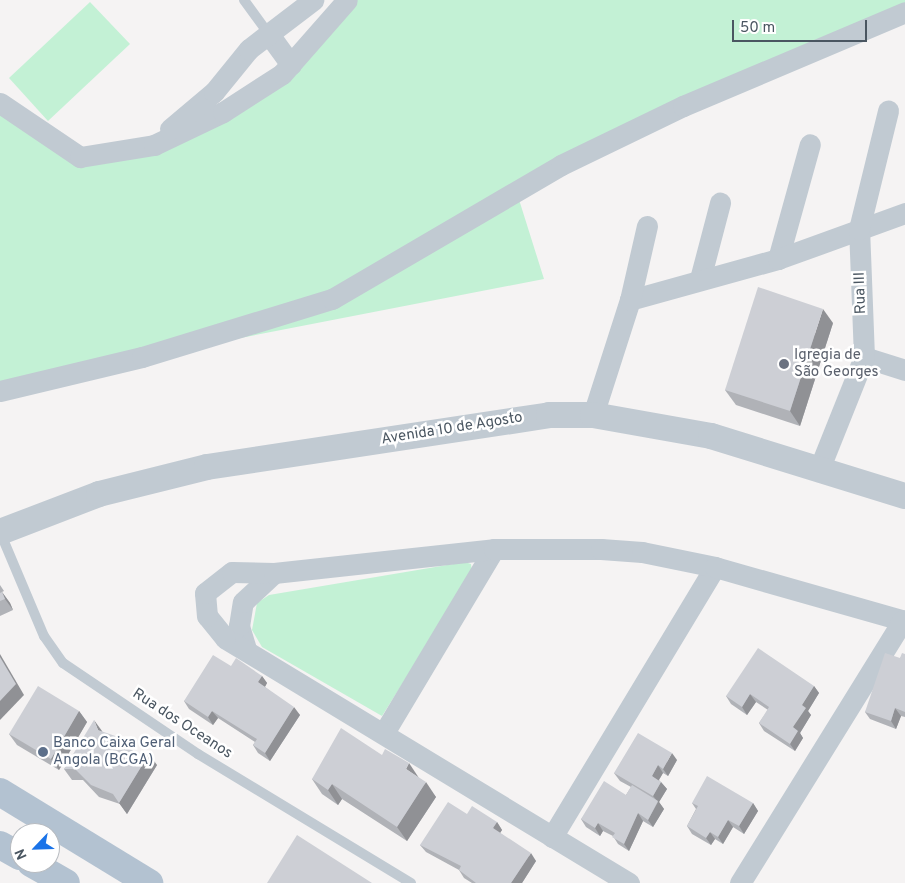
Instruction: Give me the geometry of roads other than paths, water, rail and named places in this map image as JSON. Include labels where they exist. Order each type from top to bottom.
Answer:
[{"type":"main road","points":[[0,792],[149,883]]},
{"type":"main road","points":[[49,873],[66,883]]},
{"type":"street","points":[[154,145],[268,33],[313,0]]},
{"type":"street","points":[[0,103],[80,157],[154,145],[252,95],[292,65],[347,0]]},
{"type":"street","points":[[0,391],[142,358],[332,299],[561,165],[683,106],[905,12]]},
{"type":"street","points":[[268,33],[292,65]]},
{"type":"street","points":[[228,74],[252,95]]},
{"type":"street","name":"Rua III","points":[[820,467],[864,357],[859,229],[888,111]]},
{"type":"street","points":[[778,259],[810,144]]},
{"type":"street","points":[[700,279],[720,203]]},
{"type":"street","points":[[630,300],[700,279],[778,259],[905,213]]},
{"type":"street","points":[[592,415],[630,300],[647,226]]},
{"type":"street","points":[[864,357],[905,370]]},
{"type":"street","name":"Avenida 10 de Agosto","points":[[0,532],[99,494],[207,467],[507,420],[592,415],[711,436],[820,467],[905,496]]},
{"type":"street","points":[[385,731],[494,548]]},
{"type":"street","points":[[628,883],[385,731],[246,649],[212,626],[204,605],[205,593],[232,572],[274,573],[494,548],[642,552],[715,567],[904,621],[740,883]]},
{"type":"street","points":[[552,836],[715,567]]},
{"type":"street","points":[[246,649],[239,626],[243,602],[274,573]]},
{"type":"lane","points":[[244,0],[268,33]]},
{"type":"lane","name":"Rua dos Oceanos","points":[[0,532],[44,636],[63,663],[198,754],[411,883]]},
{"type":"place","name":"Igregia de São Georges","points":[[784,364]]},
{"type":"place","name":"Banco Caixa Geral Angola (BCGA)","points":[[43,752]]}]
